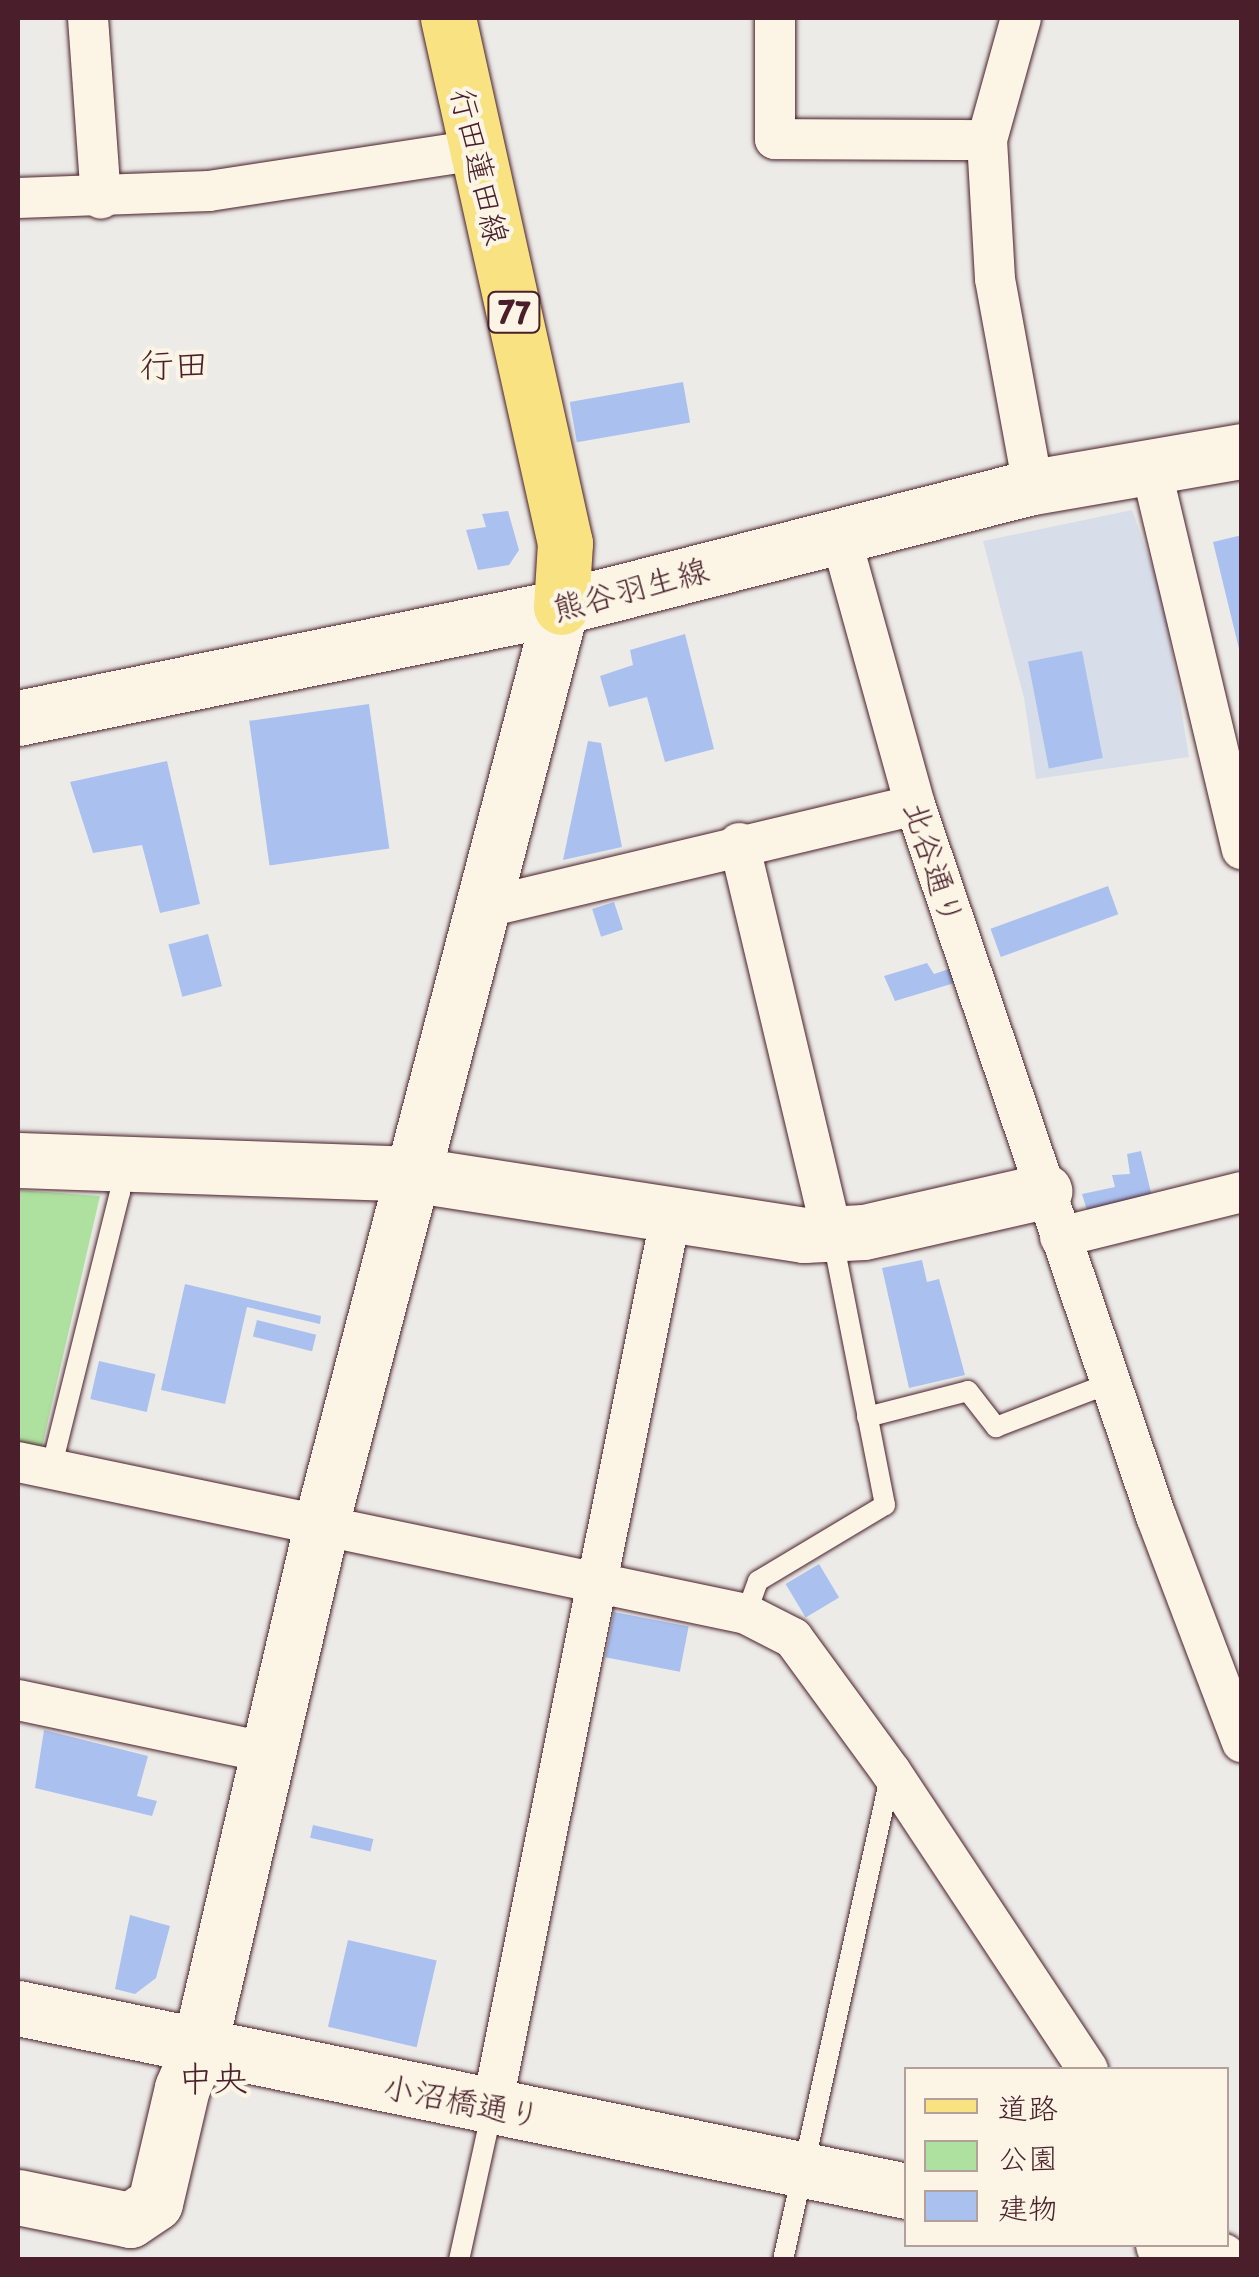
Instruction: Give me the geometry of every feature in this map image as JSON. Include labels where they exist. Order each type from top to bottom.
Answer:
[{"type":"main road","name":"行田蓮田線","points":[[448,18],[565,543],[561,607]]},
{"type":"street","points":[[88,18],[101,199]]},
{"type":"street","points":[[775,18],[775,138],[987,140]]},
{"type":"street","points":[[1020,18],[987,140],[995,279],[1033,487]]},
{"type":"street","points":[[18,198],[101,199],[314,178],[478,150]]},
{"type":"street","name":"熊谷羽生線","points":[[18,718],[561,607],[839,531],[1033,487],[1242,451]]},
{"type":"street","points":[[1150,464],[1242,849]]},
{"type":"street","name":"北谷通り","points":[[839,531],[915,805],[1110,1383],[1242,1742]]},
{"type":"street","points":[[18,2197],[130,2220],[145,2215],[155,2204],[182,2088],[199,2048],[321,1525],[410,1174],[561,607]]},
{"type":"street","points":[[482,908],[915,805]]},
{"type":"street","points":[[739,844],[832,1234]]},
{"type":"street","points":[[18,1160],[410,1174],[832,1234],[1242,1192]]},
{"type":"street","points":[[492,2106],[671,1214]]},
{"type":"street","points":[[34,1466],[746,1614],[793,1638],[892,1772],[1086,2067]]},
{"type":"street","points":[[18,1700],[270,1753]]},
{"type":"street","name":"小沼橋通り","points":[[18,2008],[904,2191]]},
{"type":"lane","points":[[34,1466],[120,1194],[120,1164]]},
{"type":"lane","points":[[746,1614],[758,1581],[885,1505],[832,1234]]},
{"type":"lane","points":[[867,1417],[968,1391],[996,1427],[1110,1383]]},
{"type":"lane","points":[[782,2260],[892,1772]]},
{"type":"lane","points":[[459,2260],[492,2106]]},
{"type":"shaded area","points":[[1132,510],[1163,597],[1189,757],[1036,779],[1024,698],[983,541]]},
{"type":"green space","points":[[18,1190],[100,1196],[41,1451],[18,1446]]},
{"type":"building","points":[[683,382],[690,422],[577,442],[570,402]]},
{"type":"building","points":[[508,511],[519,550],[509,565],[478,570],[466,530],[486,527],[482,514]]},
{"type":"building","points":[[1242,535],[1242,653],[1240,653],[1213,542]]},
{"type":"building","points":[[685,634],[714,749],[665,762],[647,697],[609,707],[600,676],[633,665],[630,650]]},
{"type":"building","points":[[1082,651],[1103,758],[1049,768],[1028,661]]},
{"type":"building","points":[[369,704],[389,849],[269,865],[249,721]]},
{"type":"building","points":[[588,741],[601,743],[622,847],[563,860]]},
{"type":"building","points":[[167,761],[200,904],[160,913],[142,845],[93,853],[70,782]]},
{"type":"building","points":[[1108,886],[1118,914],[1001,957],[991,929]]},
{"type":"building","points":[[614,902],[623,930],[601,937],[592,909]]},
{"type":"building","points":[[208,934],[222,986],[182,997],[168,945]]},
{"type":"building","points":[[927,963],[934,974],[955,967],[961,981],[895,1001],[884,976]]},
{"type":"building","points":[[1141,1151],[1153,1201],[1089,1217],[1082,1194],[1115,1187],[1112,1175],[1130,1174],[1127,1154]]},
{"type":"building","points":[[922,1260],[927,1282],[939,1279],[965,1375],[909,1388],[882,1268]]},
{"type":"building","points":[[185,1284],[321,1316],[320,1324],[247,1307],[225,1404],[161,1390]]},
{"type":"building","points":[[257,1320],[316,1335],[312,1351],[253,1336]]},
{"type":"building","points":[[99,1361],[156,1374],[147,1412],[90,1399]]},
{"type":"building","points":[[819,1564],[839,1597],[806,1618],[786,1584]]},
{"type":"building","points":[[614,1612],[689,1627],[680,1672],[605,1657]]},
{"type":"building","points":[[44,1730],[148,1756],[137,1796],[157,1801],[152,1816],[35,1788]]},
{"type":"building","points":[[313,1825],[373,1839],[370,1852],[310,1838]]},
{"type":"building","points":[[130,1915],[170,1926],[156,1978],[135,1994],[115,1989]]},
{"type":"building","points":[[348,1940],[437,1960],[417,2047],[328,2027]]},
{"type":"district","name":"行田","points":[[174,363]]},
{"type":"district","name":"中央","points":[[213,2077]]}]
